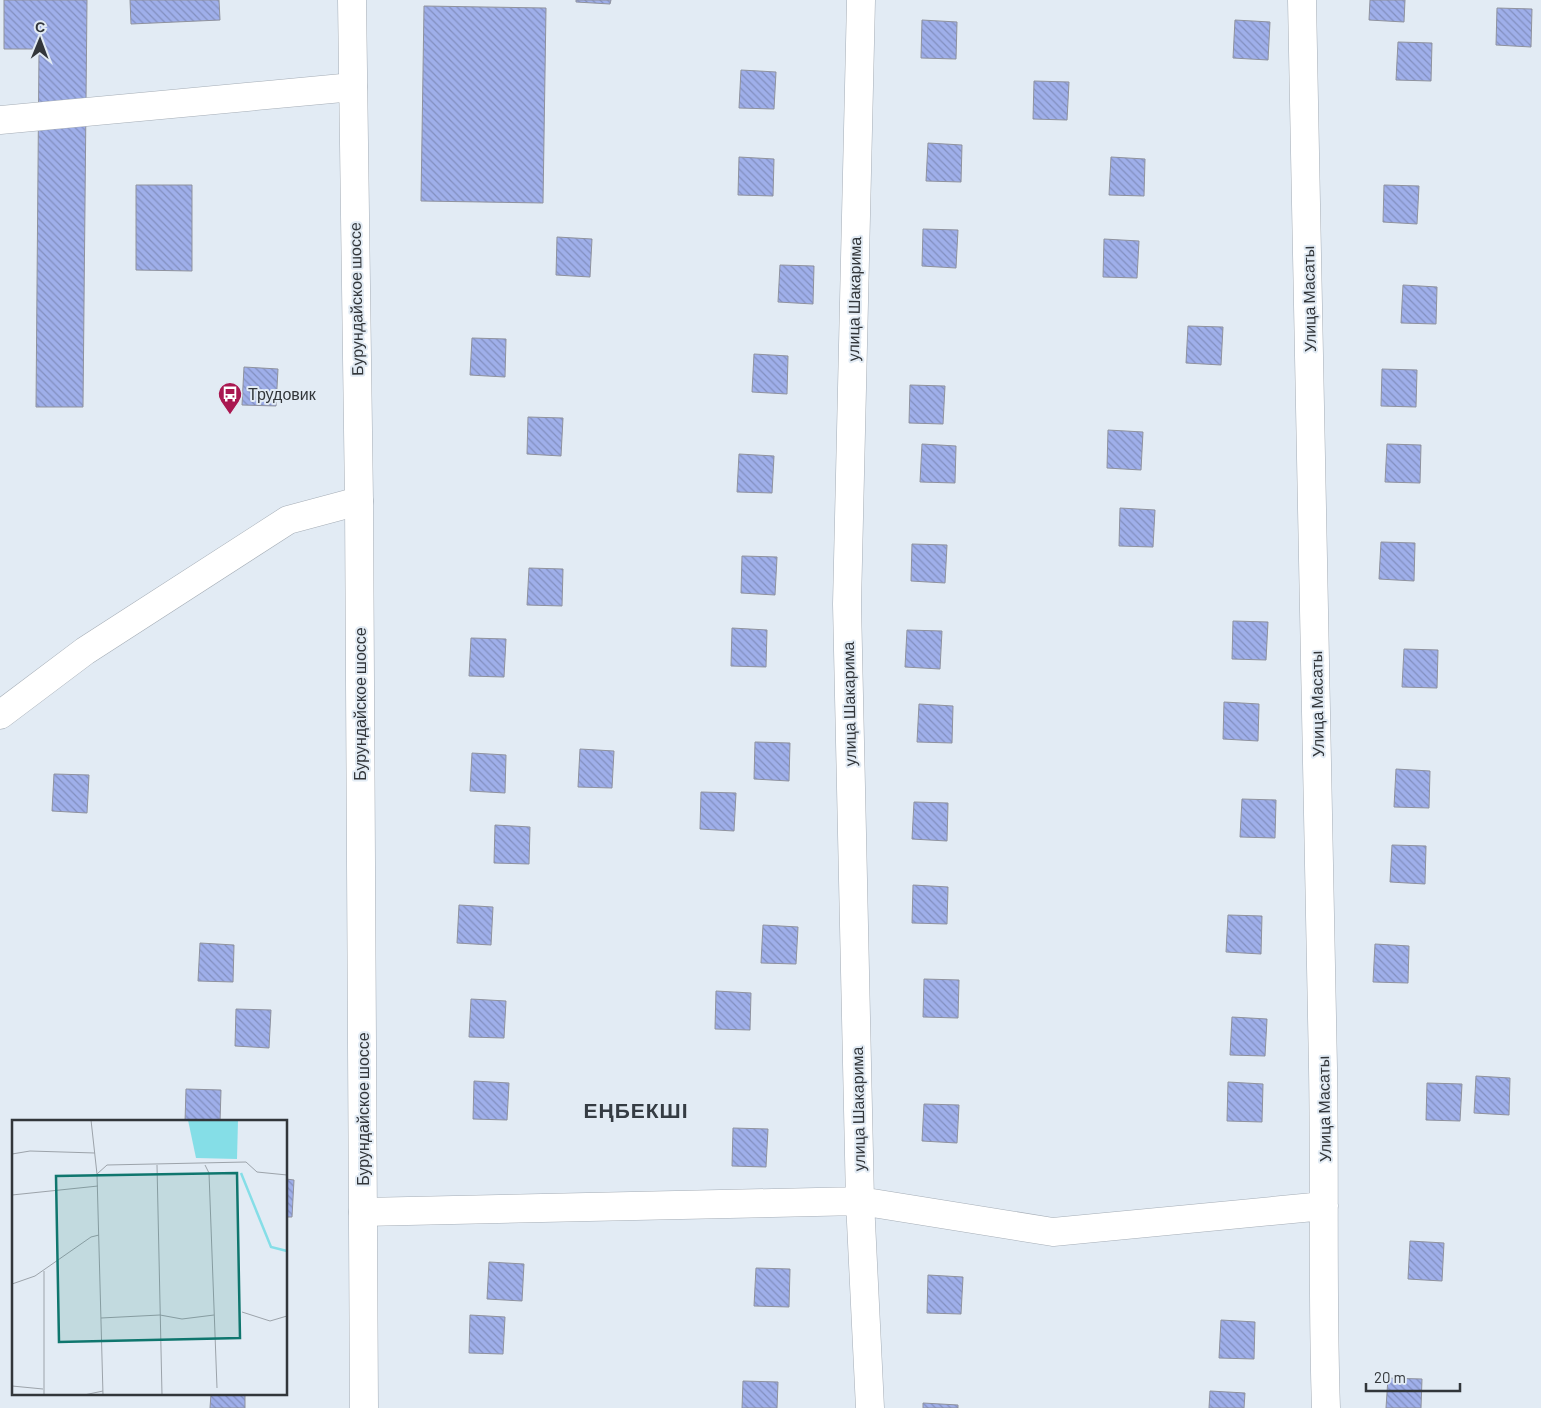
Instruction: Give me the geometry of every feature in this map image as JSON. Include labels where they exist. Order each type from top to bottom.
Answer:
[{"type":"street","name":"Бурундайское шоссе","points":[[352,0],[359,501],[364,1408]]},
{"type":"street","name":"улица Шакарима","points":[[861,0],[847,604],[860,1201],[870,1408]]},
{"type":"street","name":"Улица Масаты","points":[[1302,0],[1314,500],[1324,1206],[1323,1328],[1326,1408]]},
{"type":"street","points":[[0,120],[353,87]]},
{"type":"street","points":[[0,715],[85,651],[288,520],[359,501]]},
{"type":"street","points":[[364,1212],[860,1201],[1053,1232],[1324,1206]]},
{"type":"building","points":[[4,0],[87,0],[83,407],[36,407],[39,49],[4,49]]},
{"type":"building","points":[[130,0],[219,0],[220,20],[131,24]]},
{"type":"building","points":[[576,0],[611,0],[610,4],[576,2]]},
{"type":"building","points":[[1370,0],[1405,0],[1404,22],[1369,20]]},
{"type":"building","points":[[424,6],[546,8],[543,203],[421,201]]},
{"type":"building","points":[[1497,8],[1532,9],[1531,47],[1496,45]]},
{"type":"building","points":[[922,20],[957,22],[956,59],[921,58]]},
{"type":"building","points":[[1235,20],[1270,22],[1268,60],[1233,58]]},
{"type":"building","points":[[1398,42],[1432,43],[1431,81],[1396,80]]},
{"type":"building","points":[[741,70],[776,72],[774,109],[739,108]]},
{"type":"building","points":[[1034,81],[1069,82],[1067,120],[1033,119]]},
{"type":"building","points":[[928,143],[962,145],[961,182],[926,181]]},
{"type":"building","points":[[739,157],[774,159],[773,196],[738,195]]},
{"type":"building","points":[[1111,157],[1145,159],[1144,196],[1109,195]]},
{"type":"building","points":[[136,185],[192,185],[192,271],[136,270]]},
{"type":"building","points":[[1384,185],[1419,186],[1417,224],[1383,222]]},
{"type":"building","points":[[923,229],[958,230],[956,268],[922,266]]},
{"type":"building","points":[[557,237],[592,239],[590,277],[556,275]]},
{"type":"building","points":[[1104,239],[1139,241],[1137,278],[1103,277]]},
{"type":"building","points":[[780,265],[814,266],[813,304],[778,302]]},
{"type":"building","points":[[1403,285],[1437,287],[1436,324],[1401,323]]},
{"type":"building","points":[[1188,326],[1223,327],[1221,365],[1186,363]]},
{"type":"building","points":[[472,338],[506,339],[505,377],[470,375]]},
{"type":"building","points":[[754,354],[788,356],[787,394],[752,392]]},
{"type":"building","points":[[244,367],[278,369],[276,406],[242,405]]},
{"type":"building","points":[[1382,369],[1417,370],[1416,407],[1381,406]]},
{"type":"building","points":[[910,385],[945,386],[943,424],[909,423]]},
{"type":"building","points":[[528,417],[563,418],[561,456],[527,454]]},
{"type":"building","points":[[1108,430],[1143,432],[1141,470],[1107,468]]},
{"type":"building","points":[[922,444],[956,446],[955,483],[920,482]]},
{"type":"building","points":[[1387,444],[1421,445],[1420,483],[1385,482]]},
{"type":"building","points":[[739,454],[774,456],[772,493],[737,492]]},
{"type":"building","points":[[1120,508],[1155,510],[1153,547],[1119,546]]},
{"type":"building","points":[[1381,542],[1415,543],[1414,581],[1379,579]]},
{"type":"building","points":[[912,544],[947,545],[945,583],[911,581]]},
{"type":"building","points":[[742,556],[777,557],[775,595],[741,593]]},
{"type":"building","points":[[529,568],[563,569],[562,606],[527,605]]},
{"type":"building","points":[[1233,621],[1268,622],[1266,660],[1232,659]]},
{"type":"building","points":[[732,628],[767,630],[766,667],[731,666]]},
{"type":"building","points":[[907,630],[942,631],[940,669],[905,667]]},
{"type":"building","points":[[471,638],[506,639],[504,677],[469,676]]},
{"type":"building","points":[[1404,649],[1438,650],[1437,688],[1402,687]]},
{"type":"building","points":[[1224,702],[1259,704],[1258,741],[1223,739]]},
{"type":"building","points":[[919,704],[953,706],[952,743],[917,742]]},
{"type":"building","points":[[755,742],[790,743],[789,781],[754,779]]},
{"type":"building","points":[[580,749],[614,751],[612,788],[578,787]]},
{"type":"building","points":[[472,753],[506,755],[505,793],[470,791]]},
{"type":"building","points":[[1396,769],[1430,771],[1429,808],[1394,807]]},
{"type":"building","points":[[54,774],[89,775],[87,813],[52,811]]},
{"type":"building","points":[[701,792],[736,793],[734,831],[700,829]]},
{"type":"building","points":[[1242,799],[1276,800],[1275,838],[1240,837]]},
{"type":"building","points":[[914,802],[948,803],[947,841],[912,839]]},
{"type":"building","points":[[495,825],[530,827],[529,864],[494,863]]},
{"type":"building","points":[[1392,845],[1426,846],[1425,884],[1390,882]]},
{"type":"building","points":[[913,885],[948,887],[947,924],[912,923]]},
{"type":"building","points":[[459,905],[493,907],[491,945],[457,943]]},
{"type":"building","points":[[1228,915],[1262,916],[1261,954],[1226,952]]},
{"type":"building","points":[[763,925],[798,927],[796,964],[761,963]]},
{"type":"building","points":[[200,943],[234,945],[233,982],[198,981]]},
{"type":"building","points":[[1375,944],[1409,946],[1408,983],[1373,982]]},
{"type":"building","points":[[924,979],[959,980],[958,1018],[923,1017]]},
{"type":"building","points":[[716,991],[751,993],[750,1030],[715,1029]]},
{"type":"building","points":[[471,999],[506,1001],[504,1038],[469,1037]]},
{"type":"building","points":[[236,1009],[271,1010],[269,1048],[235,1046]]},
{"type":"building","points":[[1232,1017],[1267,1019],[1265,1056],[1230,1055]]},
{"type":"building","points":[[1476,1076],[1510,1078],[1509,1115],[1474,1113]]},
{"type":"building","points":[[474,1081],[509,1083],[507,1120],[473,1119]]},
{"type":"building","points":[[1228,1082],[1263,1084],[1262,1122],[1227,1121]]},
{"type":"building","points":[[1427,1083],[1462,1084],[1460,1121],[1426,1120]]},
{"type":"building","points":[[186,1089],[221,1090],[220,1120],[185,1120]]},
{"type":"building","points":[[924,1104],[959,1105],[957,1143],[922,1141]]},
{"type":"building","points":[[733,1128],[768,1129],[766,1167],[732,1166]]},
{"type":"building","points":[[288,1179],[294,1180],[292,1217],[288,1217]]},
{"type":"building","points":[[1410,1241],[1444,1243],[1442,1281],[1408,1279]]},
{"type":"building","points":[[489,1262],[524,1264],[522,1301],[487,1299]]},
{"type":"building","points":[[756,1268],[790,1269],[789,1307],[754,1306]]},
{"type":"building","points":[[928,1275],[963,1277],[961,1314],[927,1313]]},
{"type":"building","points":[[470,1315],[505,1317],[503,1354],[469,1353]]},
{"type":"building","points":[[1221,1320],[1255,1322],[1254,1359],[1219,1358]]},
{"type":"building","points":[[1388,1378],[1422,1379],[1421,1408],[1386,1408]]},
{"type":"building","points":[[743,1381],[778,1382],[777,1408],[742,1408]]},
{"type":"building","points":[[1210,1391],[1245,1393],[1244,1408],[1209,1408]]},
{"type":"building","points":[[211,1396],[245,1396],[245,1408],[210,1408]]},
{"type":"building","points":[[923,1403],[958,1405],[958,1408],[923,1408]]},
{"type":"place","name":"Трудовик","points":[[230,415]]},
{"type":"district","name":"ЕҢБЕКШІ","points":[[636,1111]]}]
